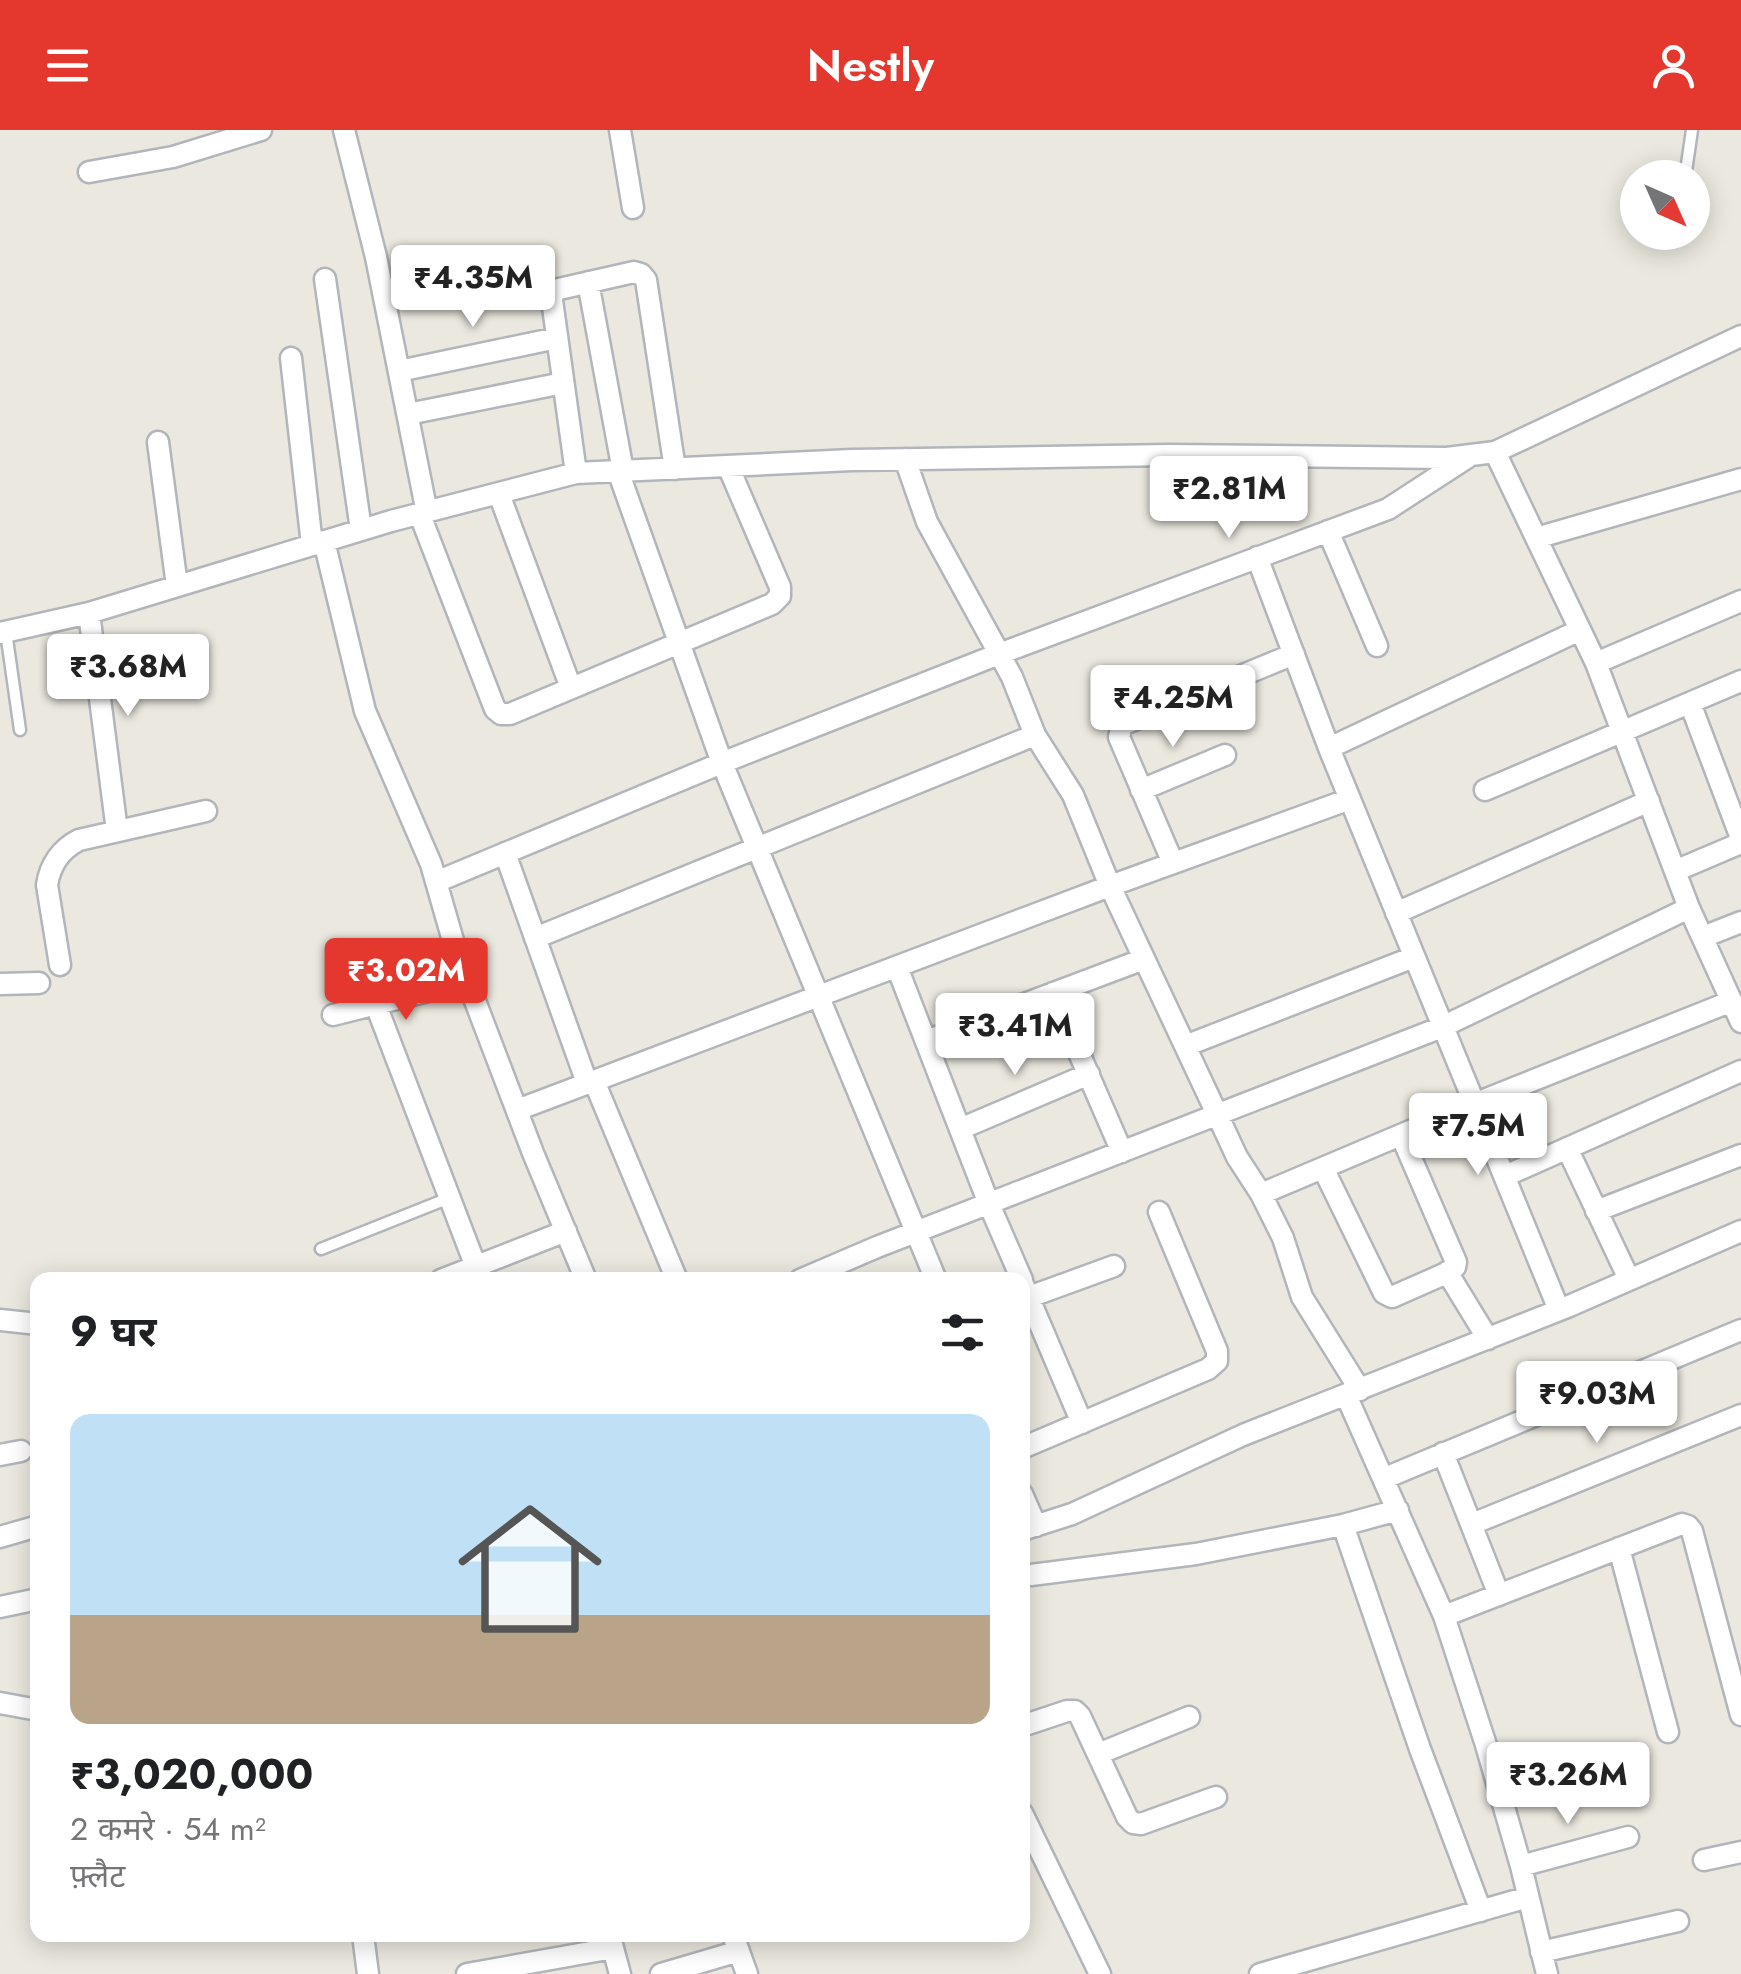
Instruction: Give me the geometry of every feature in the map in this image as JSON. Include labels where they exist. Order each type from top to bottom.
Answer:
[{"type":"street","points":[[89,172],[173,157],[261,130]]},
{"type":"street","points":[[344,130],[376,257],[424,514],[501,714],[510,714],[680,643],[772,604],[780,596],[780,587],[728,466]]},
{"type":"street","points":[[620,130],[633,208]]},
{"type":"street","points":[[576,473],[553,293],[634,272],[646,280],[675,468]]},
{"type":"street","points":[[325,278],[361,530]]},
{"type":"street","points":[[588,282],[620,471],[722,763],[933,1272]]},
{"type":"street","points":[[436,882],[999,654],[1388,509],[1484,453],[1741,336]]},
{"type":"street","points":[[399,371],[557,338]]},
{"type":"street","points":[[291,358],[318,543],[365,710],[430,864],[456,952],[583,1272]]},
{"type":"street","points":[[408,414],[563,384]]},
{"type":"street","points":[[158,442],[177,586]]},
{"type":"street","points":[[3,633],[90,613],[361,530],[576,473],[906,459],[1169,455],[1448,458],[1484,453]]},
{"type":"street","points":[[1484,453],[1536,538],[1596,662],[1689,908],[1741,1022]]},
{"type":"street","points":[[906,459],[927,522],[1012,677],[1035,735],[1073,796],[1110,886],[1217,1114],[1283,1238],[1302,1297],[1353,1392],[1384,1478],[1444,1616],[1521,1866],[1546,1974]]},
{"type":"street","points":[[1536,538],[1740,481]]},
{"type":"street","points":[[499,494],[572,688]]},
{"type":"street","points":[[1328,531],[1377,646]]},
{"type":"street","points":[[1258,558],[1329,748],[1559,1310]]},
{"type":"street","points":[[1596,662],[1741,601]]},
{"type":"street","points":[[90,613],[117,831]]},
{"type":"street","points":[[1329,748],[1580,630]]},
{"type":"street","points":[[1172,863],[1119,738],[1122,725],[1294,654]]},
{"type":"street","points":[[1484,790],[1741,681]]},
{"type":"street","points":[[1675,871],[1741,840],[1690,702]]},
{"type":"street","points":[[535,938],[1035,735]]},
{"type":"street","points":[[1141,790],[1225,755]]},
{"type":"street","points":[[516,1110],[1350,799]]},
{"type":"street","points":[[1396,913],[1648,801]]},
{"type":"street","points":[[60,966],[46,885],[54,863],[69,845],[206,811]]},
{"type":"street","points":[[505,853],[591,1082],[674,1272]]},
{"type":"street","points":[[850,1270],[916,1232],[1442,1027],[1689,908]]},
{"type":"street","points":[[1702,937],[1741,922]]},
{"type":"street","points":[[1185,1046],[1414,956]]},
{"type":"street","points":[[926,1041],[1144,960]]},
{"type":"street","points":[[897,966],[1018,1272]]},
{"type":"street","points":[[333,1016],[468,981]]},
{"type":"street","points":[[0,984],[39,984]]},
{"type":"street","points":[[1053,993],[1122,1152]]},
{"type":"street","points":[[1261,1194],[1732,1001]]},
{"type":"street","points":[[376,1005],[476,1267]]},
{"type":"street","points":[[1505,1176],[1741,1071]]},
{"type":"street","points":[[960,1129],[1089,1074]]},
{"type":"street","points":[[1323,1168],[1384,1293],[1392,1297],[1446,1272],[1456,1262],[1401,1135]]},
{"type":"street","points":[[1567,1148],[1629,1279]]},
{"type":"street","points":[[1596,1210],[1741,1155]]},
{"type":"street","points":[[1030,1445],[1208,1369],[1216,1360],[1216,1351],[1160,1212]]},
{"type":"street","points":[[463,1272],[566,1231]]},
{"type":"street","points":[[1030,1528],[1072,1514],[1243,1435],[1488,1339],[1741,1232]]},
{"type":"street","points":[[1030,1285],[1114,1266]]},
{"type":"street","points":[[1446,1272],[1488,1339]]},
{"type":"street","points":[[1030,1300],[1082,1423]]},
{"type":"street","points":[[0,1320],[30,1323]]},
{"type":"street","points":[[1384,1478],[1740,1333]]},
{"type":"street","points":[[1472,1524],[1741,1416]]},
{"type":"street","points":[[0,1456],[21,1450]]},
{"type":"street","points":[[1443,1453],[1499,1594]]},
{"type":"street","points":[[1031,1575],[1196,1554],[1398,1510]]},
{"type":"street","points":[[1343,1524],[1420,1750],[1481,1911]]},
{"type":"street","points":[[1444,1616],[1682,1524],[1692,1531],[1741,1714]]},
{"type":"street","points":[[0,1536],[30,1528]]},
{"type":"street","points":[[1620,1548],[1668,1732]]},
{"type":"street","points":[[0,1607],[30,1601]]},
{"type":"street","points":[[0,1704],[30,1709]]},
{"type":"street","points":[[1030,1723],[1067,1711],[1080,1716],[1133,1823],[1140,1824],[1216,1796]]},
{"type":"street","points":[[1098,1754],[1189,1717]]},
{"type":"street","points":[[1030,1829],[1098,1973]]},
{"type":"street","points":[[1521,1866],[1628,1838]]},
{"type":"street","points":[[1704,1860],[1741,1852]]},
{"type":"street","points":[[1271,1972],[1528,1896]]},
{"type":"street","points":[[1541,1952],[1678,1921]]},
{"type":"street","points":[[364,1942],[368,1974]]},
{"type":"street","points":[[467,1974],[522,1969],[612,1942],[620,1974]]},
{"type":"street","points":[[660,1974],[736,1943],[747,1974]]},
{"type":"lane","points":[[1688,160],[1692,130]]},
{"type":"lane","points":[[3,633],[20,730]]},
{"type":"lane","points":[[320,1248],[450,1198]]}]
